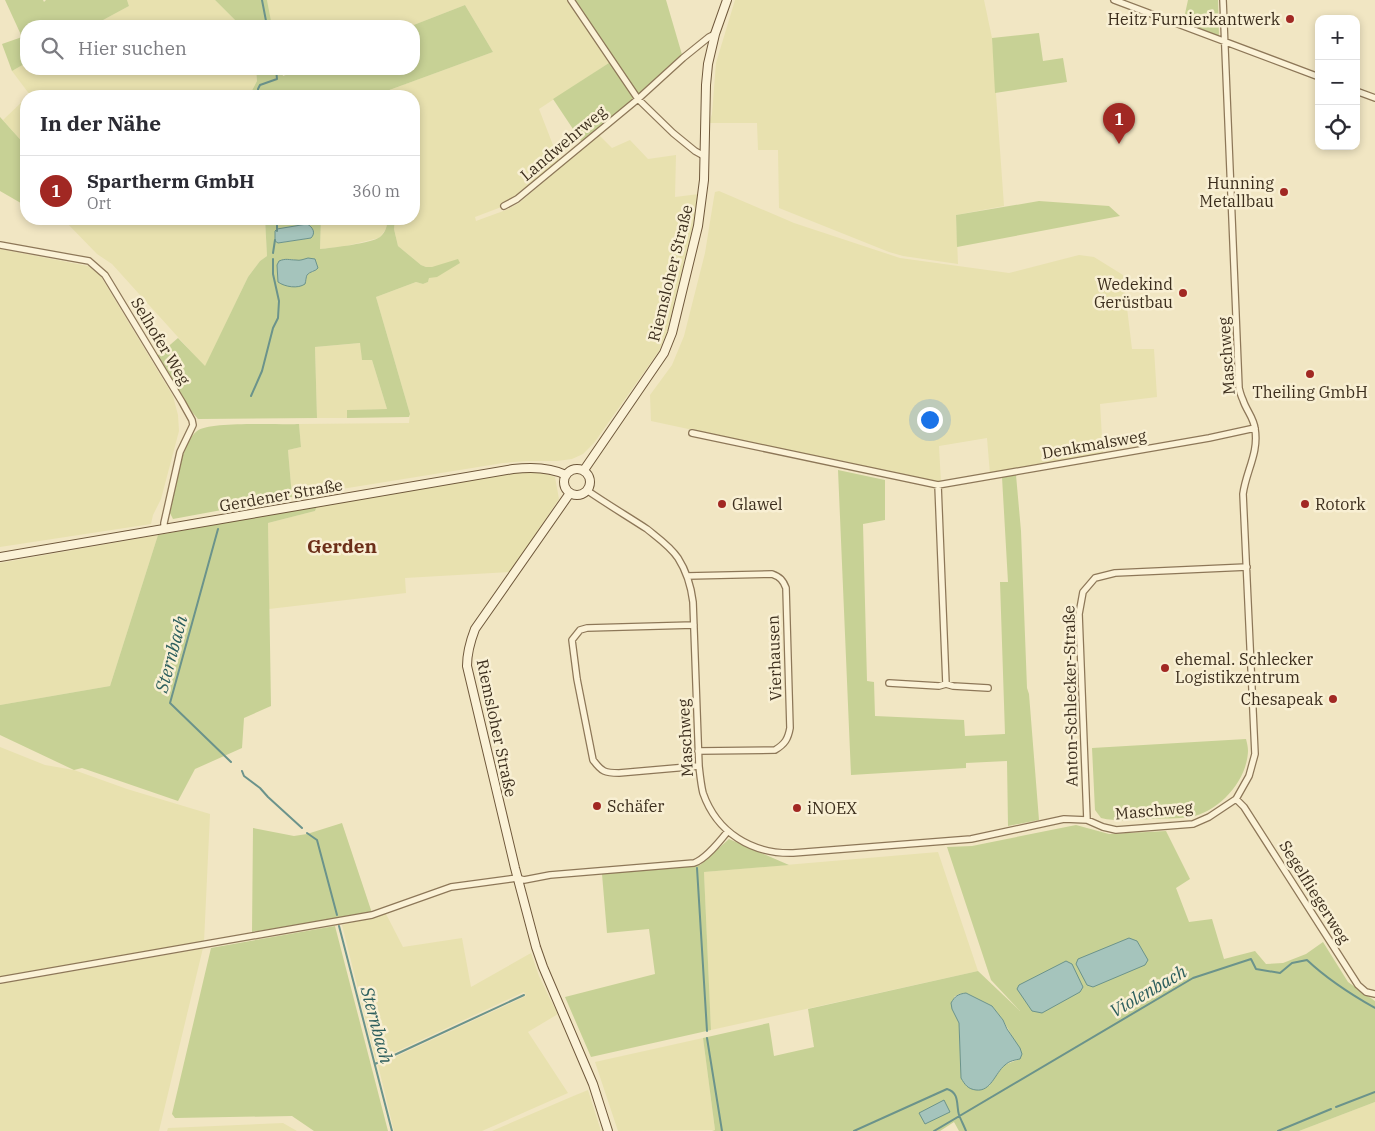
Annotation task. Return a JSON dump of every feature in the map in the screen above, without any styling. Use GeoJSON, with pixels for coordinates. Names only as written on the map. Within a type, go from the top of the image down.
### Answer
{"type":"FeatureCollection","features":[{"type":"Feature","properties":{"kind":"main road","name":"Riemsloher Straße"},"geometry":{"type":"LineString","coordinates":[[584,470],[664,353],[672,333],[702,204],[708,64],[715,34],[727,0]]}},
{"type":"Feature","properties":{"kind":"main road","name":"Gerdener Straße"},"geometry":{"type":"LineString","coordinates":[[0,557],[513,469],[530,467],[561,472],[566,475]]}},
{"type":"Feature","properties":{"kind":"main road"},"geometry":{"type":"LineString","coordinates":[[572,470],[584,470],[591,480],[588,490],[581,495],[573,495],[565,487],[564,479],[572,470]]}},
{"type":"Feature","properties":{"kind":"main road","name":"Riemsloher Straße"},"geometry":{"type":"LineString","coordinates":[[570,493],[476,630],[467,652],[467,666],[517,878],[542,967],[593,1084],[608,1131]]}},
{"type":"Feature","properties":{"kind":"street"},"geometry":{"type":"LineString","coordinates":[[571,0],[638,99],[673,133],[704,156]]}},
{"type":"Feature","properties":{"kind":"street"},"geometry":{"type":"LineString","coordinates":[[1114,0],[1315,75]]}},
{"type":"Feature","properties":{"kind":"street","name":"Maschweg"},"geometry":{"type":"LineString","coordinates":[[588,490],[664,542],[678,557],[687,576],[692,595],[698,751],[702,790],[717,818],[728,831],[755,848],[780,853],[793,853],[971,839],[1064,819],[1087,820],[1116,830],[1193,824],[1209,817],[1236,799],[1249,776],[1255,754],[1243,494],[1244,484],[1255,453],[1255,428],[1242,400],[1239,388],[1223,0]]}},
{"type":"Feature","properties":{"kind":"street","name":"Landwehrweg"},"geometry":{"type":"LineString","coordinates":[[504,206],[517,199],[638,99],[683,58],[715,34]]}},
{"type":"Feature","properties":{"kind":"street"},"geometry":{"type":"LineString","coordinates":[[1360,92],[1375,98]]}},
{"type":"Feature","properties":{"kind":"street","name":"Selhofer Weg"},"geometry":{"type":"LineString","coordinates":[[0,245],[89,261],[106,275],[182,402],[193,425],[180,452],[164,529]]}},
{"type":"Feature","properties":{"kind":"street","name":"Denkmalsweg"},"geometry":{"type":"LineString","coordinates":[[692,433],[938,485],[1208,438],[1255,428]]}},
{"type":"Feature","properties":{"kind":"street"},"geometry":{"type":"LineString","coordinates":[[938,485],[946,684]]}},
{"type":"Feature","properties":{"kind":"street","name":"Anton-Schlecker-Straße"},"geometry":{"type":"LineString","coordinates":[[1087,820],[1079,614],[1083,592],[1095,578],[1115,573],[1247,567]]}},
{"type":"Feature","properties":{"kind":"street","name":"Vierhausen"},"geometry":{"type":"LineString","coordinates":[[687,576],[772,574],[778,576],[783,581],[786,588],[790,728],[788,738],[783,745],[775,750],[698,751]]}},
{"type":"Feature","properties":{"kind":"street"},"geometry":{"type":"LineString","coordinates":[[694,625],[587,628],[580,630],[572,640],[577,679],[594,760],[599,768],[607,774],[613,774],[699,766]]}},
{"type":"Feature","properties":{"kind":"street"},"geometry":{"type":"LineString","coordinates":[[889,683],[939,686],[946,684],[988,688]]}},
{"type":"Feature","properties":{"kind":"street","name":"Segelfliegerweg"},"geometry":{"type":"LineString","coordinates":[[1236,799],[1244,806],[1358,985],[1366,992],[1375,994]]}},
{"type":"Feature","properties":{"kind":"street"},"geometry":{"type":"LineString","coordinates":[[0,980],[372,915],[451,887],[517,878],[524,880],[550,875],[699,862],[719,843],[728,831]]}},
{"type":"Feature","properties":{"kind":"shaded area"},"geometry":{"type":"Polygon","coordinates":[[[127,0],[215,0],[235,20],[103,20],[129,6],[127,0]]]}},
{"type":"Feature","properties":{"kind":"shaded area"},"geometry":{"type":"Polygon","coordinates":[[[267,0],[571,0],[612,61],[539,109],[560,163],[504,206],[475,217],[476,221],[519,203],[599,135],[612,148],[630,140],[648,159],[676,155],[675,197],[699,194],[667,332],[659,351],[594,443],[583,454],[572,459],[503,463],[292,497],[288,450],[301,447],[299,424],[409,423],[410,414],[376,297],[416,282],[423,284],[428,282],[432,267],[421,265],[398,246],[394,229],[394,225],[420,225],[420,90],[389,90],[493,52],[465,5],[420,22],[420,20],[271,20],[267,0]]]}},
{"type":"Feature","properties":{"kind":"shaded area"},"geometry":{"type":"Polygon","coordinates":[[[735,0],[984,0],[992,38],[1004,206],[956,215],[958,264],[903,256],[889,252],[779,208],[778,150],[758,150],[757,123],[709,123],[712,114],[716,63],[735,0]]]}},
{"type":"Feature","properties":{"kind":"shaded area"},"geometry":{"type":"Polygon","coordinates":[[[20,66],[20,75],[256,75],[257,81],[252,90],[26,90],[12,71],[20,66]]]}},
{"type":"Feature","properties":{"kind":"shaded area"},"geometry":{"type":"Polygon","coordinates":[[[20,104],[20,139],[3,120],[20,104]]]}},
{"type":"Feature","properties":{"kind":"shaded area"},"geometry":{"type":"Polygon","coordinates":[[[719,191],[794,223],[900,258],[1009,273],[1079,255],[1094,257],[1123,275],[1132,349],[1154,349],[1157,397],[1100,404],[1103,454],[990,474],[987,438],[939,446],[941,483],[651,421],[650,395],[672,365],[684,336],[705,253],[715,192],[719,191]]]}},
{"type":"Feature","properties":{"kind":"shaded area"},"geometry":{"type":"Polygon","coordinates":[[[69,225],[265,225],[267,256],[260,261],[248,277],[205,367],[112,264],[97,254],[69,225]]]}},
{"type":"Feature","properties":{"kind":"shaded area"},"geometry":{"type":"Polygon","coordinates":[[[321,225],[387,225],[379,238],[346,246],[320,249],[321,225]]]}},
{"type":"Feature","properties":{"kind":"shaded area"},"geometry":{"type":"Polygon","coordinates":[[[0,249],[88,266],[100,275],[173,396],[178,415],[179,431],[161,499],[151,524],[0,547],[0,249]]]}},
{"type":"Feature","properties":{"kind":"shaded area"},"geometry":{"type":"Polygon","coordinates":[[[361,343],[362,360],[372,360],[387,409],[347,410],[347,418],[317,418],[315,347],[361,343]]]}},
{"type":"Feature","properties":{"kind":"shaded area"},"geometry":{"type":"Polygon","coordinates":[[[541,472],[555,477],[559,499],[510,572],[405,578],[406,593],[269,609],[268,523],[315,511],[317,506],[511,473],[541,472]]]}},
{"type":"Feature","properties":{"kind":"shaded area"},"geometry":{"type":"Polygon","coordinates":[[[158,535],[110,686],[0,705],[0,563],[158,535]]]}},
{"type":"Feature","properties":{"kind":"shaded area"},"geometry":{"type":"Polygon","coordinates":[[[0,747],[45,765],[74,770],[127,789],[210,814],[204,942],[0,977],[0,747]]]}},
{"type":"Feature","properties":{"kind":"shaded area"},"geometry":{"type":"Polygon","coordinates":[[[938,852],[978,971],[711,1030],[704,872],[938,852]]]}},
{"type":"Feature","properties":{"kind":"shaded area"},"geometry":{"type":"Polygon","coordinates":[[[385,912],[403,947],[462,938],[471,987],[531,953],[539,976],[558,1014],[528,1032],[568,1093],[482,1131],[394,1131],[378,1065],[526,996],[524,992],[376,1061],[342,925],[385,912]]]}},
{"type":"Feature","properties":{"kind":"shaded area"},"geometry":{"type":"Polygon","coordinates":[[[203,948],[159,1131],[0,1131],[0,984],[203,948]]]}},
{"type":"Feature","properties":{"kind":"shaded area"},"geometry":{"type":"Polygon","coordinates":[[[703,1038],[715,1130],[618,1131],[595,1062],[703,1038]]]}},
{"type":"Feature","properties":{"kind":"shaded area"},"geometry":{"type":"Polygon","coordinates":[[[588,1090],[601,1131],[492,1131],[571,1097],[588,1090]]]}},
{"type":"Feature","properties":{"kind":"shaded area"},"geometry":{"type":"Polygon","coordinates":[[[1375,1102],[1375,1131],[1299,1131],[1375,1102]]]}},
{"type":"Feature","properties":{"kind":"shaded area"},"geometry":{"type":"Polygon","coordinates":[[[283,1123],[297,1131],[167,1131],[168,1128],[283,1123]]]}},
{"type":"Feature","properties":{"kind":"green space"},"geometry":{"type":"Polygon","coordinates":[[[5,0],[43,0],[44,2],[46,0],[127,0],[129,6],[103,20],[20,20],[20,33],[5,0]]]}},
{"type":"Feature","properties":{"kind":"green space"},"geometry":{"type":"Polygon","coordinates":[[[215,0],[267,0],[271,20],[235,20],[215,0]]]}},
{"type":"Feature","properties":{"kind":"green space"},"geometry":{"type":"Polygon","coordinates":[[[571,0],[666,0],[683,58],[583,144],[553,99],[612,61],[571,0]]]}},
{"type":"Feature","properties":{"kind":"green space"},"geometry":{"type":"Polygon","coordinates":[[[1188,0],[1218,0],[1219,37],[1183,23],[1188,0]]]}},
{"type":"Feature","properties":{"kind":"green space"},"geometry":{"type":"Polygon","coordinates":[[[465,5],[493,52],[389,90],[252,90],[257,81],[256,75],[420,75],[420,22],[465,5]]]}},
{"type":"Feature","properties":{"kind":"green space"},"geometry":{"type":"Polygon","coordinates":[[[1039,33],[1043,61],[1063,58],[1067,82],[995,93],[992,38],[1039,33]]]}},
{"type":"Feature","properties":{"kind":"green space"},"geometry":{"type":"Polygon","coordinates":[[[20,38],[20,66],[12,71],[2,44],[20,38]]]}},
{"type":"Feature","properties":{"kind":"green space"},"geometry":{"type":"Polygon","coordinates":[[[0,117],[20,139],[20,203],[0,191],[0,117]]]}},
{"type":"Feature","properties":{"kind":"green space"},"geometry":{"type":"Polygon","coordinates":[[[1039,201],[1109,206],[1120,216],[957,247],[956,215],[1039,201]]]}},
{"type":"Feature","properties":{"kind":"green space"},"geometry":{"type":"Polygon","coordinates":[[[265,225],[306,225],[279,243],[311,238],[307,225],[321,225],[320,249],[352,245],[376,239],[384,233],[387,225],[394,225],[398,246],[421,265],[432,267],[458,259],[460,263],[437,277],[429,278],[428,282],[423,284],[416,282],[376,297],[410,414],[409,417],[347,418],[347,410],[387,409],[372,360],[362,360],[360,343],[315,347],[317,418],[198,419],[157,356],[178,338],[205,366],[248,277],[260,261],[267,256],[265,225]],[[289,259],[306,281],[309,273],[315,271],[289,259]]]}},
{"type":"Feature","properties":{"kind":"green space"},"geometry":{"type":"Polygon","coordinates":[[[299,424],[301,447],[288,450],[292,497],[173,519],[170,513],[182,457],[191,437],[197,431],[215,426],[299,424]]]}},
{"type":"Feature","properties":{"kind":"green space"},"geometry":{"type":"Polygon","coordinates":[[[838,470],[885,480],[885,520],[863,524],[867,681],[874,682],[875,716],[964,720],[965,736],[1005,734],[1000,582],[1008,582],[1002,477],[1016,475],[1021,531],[1027,688],[1039,820],[1008,826],[1007,761],[966,763],[966,768],[851,775],[838,470]]]}},
{"type":"Feature","properties":{"kind":"green space"},"geometry":{"type":"Polygon","coordinates":[[[317,506],[315,511],[268,523],[271,706],[244,718],[242,748],[195,769],[178,801],[82,768],[74,770],[0,735],[0,705],[110,686],[158,535],[317,506]]]}},
{"type":"Feature","properties":{"kind":"green space"},"geometry":{"type":"Polygon","coordinates":[[[1246,739],[1248,751],[1246,762],[1237,784],[1221,802],[1201,814],[1181,818],[1120,820],[1101,818],[1095,810],[1092,748],[1246,739]]]}},
{"type":"Feature","properties":{"kind":"green space"},"geometry":{"type":"Polygon","coordinates":[[[342,823],[372,913],[252,932],[253,828],[294,836],[342,823]]]}},
{"type":"Feature","properties":{"kind":"green space"},"geometry":{"type":"Polygon","coordinates":[[[1076,825],[1109,834],[1166,831],[1190,879],[1176,888],[1189,922],[1212,919],[1224,959],[1255,951],[1266,964],[1283,963],[1306,954],[1323,942],[1348,982],[1375,1001],[1375,1102],[1299,1131],[959,1131],[954,1122],[940,1131],[712,1131],[715,1130],[703,1038],[769,1023],[774,1056],[814,1047],[808,1009],[978,971],[1020,1011],[991,980],[947,847],[972,846],[1076,825]],[[966,993],[954,997],[956,1016],[959,1023],[961,1073],[989,1086],[1004,1065],[1020,1059],[1012,1036],[992,1006],[966,993]]]}},
{"type":"Feature","properties":{"kind":"green space"},"geometry":{"type":"Polygon","coordinates":[[[729,839],[789,865],[704,872],[711,1030],[591,1057],[565,997],[655,974],[649,929],[607,933],[602,874],[700,865],[729,839]]]}},
{"type":"Feature","properties":{"kind":"green space"},"geometry":{"type":"Polygon","coordinates":[[[335,926],[388,1131],[314,1131],[292,1116],[175,1118],[172,1114],[211,948],[335,926]]]}},
{"type":"Feature","properties":{"kind":"water"},"geometry":{"type":"Polygon","coordinates":[[[308,225],[313,230],[313,234],[311,238],[278,243],[275,241],[275,231],[277,229],[308,225]]]}},
{"type":"Feature","properties":{"kind":"water"},"geometry":{"type":"Polygon","coordinates":[[[315,259],[318,268],[307,275],[305,284],[292,287],[278,282],[277,265],[279,261],[315,259]]]}},
{"type":"Feature","properties":{"kind":"water"},"geometry":{"type":"Polygon","coordinates":[[[1129,938],[1137,941],[1148,960],[1145,965],[1093,987],[1087,985],[1076,964],[1078,959],[1129,938]]]}},
{"type":"Feature","properties":{"kind":"water"},"geometry":{"type":"Polygon","coordinates":[[[1066,961],[1072,964],[1083,987],[1080,992],[1042,1013],[1032,1011],[1017,989],[1019,985],[1066,961]]]}},
{"type":"Feature","properties":{"kind":"water"},"geometry":{"type":"Polygon","coordinates":[[[966,993],[992,1006],[1003,1020],[1022,1054],[1020,1059],[1010,1062],[1001,1068],[989,1085],[981,1090],[969,1088],[961,1078],[959,1023],[951,1003],[957,996],[966,993]]]}},
{"type":"Feature","properties":{"kind":"water"},"geometry":{"type":"Polygon","coordinates":[[[944,1100],[950,1112],[925,1124],[919,1113],[944,1100]]]}},
{"type":"Feature","properties":{"kind":"waterway"},"geometry":{"type":"LineString","coordinates":[[262,0],[266,20]]}},
{"type":"Feature","properties":{"kind":"waterway"},"geometry":{"type":"LineString","coordinates":[[258,90],[260,85],[277,79],[277,75]]}},
{"type":"Feature","properties":{"kind":"waterway"},"geometry":{"type":"LineString","coordinates":[[277,225],[277,231]]}},
{"type":"Feature","properties":{"kind":"waterway"},"geometry":{"type":"LineString","coordinates":[[273,253],[275,240]]}},
{"type":"Feature","properties":{"kind":"waterway"},"geometry":{"type":"LineString","coordinates":[[251,396],[262,371],[273,328],[278,318],[279,301],[273,274],[273,259]]}},
{"type":"Feature","properties":{"kind":"waterway","name":"Sternbach"},"geometry":{"type":"LineString","coordinates":[[218,529],[170,703],[231,762]]}},
{"type":"Feature","properties":{"kind":"waterway","name":"Sternbach"},"geometry":{"type":"LineString","coordinates":[[242,771],[244,776],[260,788],[302,828]]}},
{"type":"Feature","properties":{"kind":"waterway","name":"Sternbach"},"geometry":{"type":"LineString","coordinates":[[307,833],[317,840],[337,915]]}},
{"type":"Feature","properties":{"kind":"waterway"},"geometry":{"type":"LineString","coordinates":[[697,868],[707,1031]]}},
{"type":"Feature","properties":{"kind":"waterway","name":"Sternbach"},"geometry":{"type":"LineString","coordinates":[[339,926],[392,1131]]}},
{"type":"Feature","properties":{"kind":"waterway","name":"Violenbach"},"geometry":{"type":"LineString","coordinates":[[934,1131],[1193,978],[1251,959],[1256,969],[1280,973],[1292,963],[1307,960],[1340,986],[1375,1008]]}},
{"type":"Feature","properties":{"kind":"waterway"},"geometry":{"type":"LineString","coordinates":[[375,1064],[524,995]]}},
{"type":"Feature","properties":{"kind":"waterway"},"geometry":{"type":"LineString","coordinates":[[707,1038],[722,1131]]}},
{"type":"Feature","properties":{"kind":"waterway","name":"Sternbach"},"geometry":{"type":"LineString","coordinates":[[854,1131],[947,1089],[956,1096],[959,1115],[966,1131]]}},
{"type":"Feature","properties":{"kind":"waterway"},"geometry":{"type":"LineString","coordinates":[[1336,1107],[1375,1092]]}},
{"type":"Feature","properties":{"kind":"waterway"},"geometry":{"type":"LineString","coordinates":[[1278,1131],[1331,1109]]}},
{"type":"Feature","properties":{"kind":"place","name":"Heitz Furnierkantwerk"},"geometry":{"type":"Point","coordinates":[1290,19]}},
{"type":"Feature","properties":{"kind":"place","name":"Spartherm GmbH"},"geometry":{"type":"Point","coordinates":[1119,144]}},
{"type":"Feature","properties":{"kind":"place","name":"Hunning Metallbau"},"geometry":{"type":"Point","coordinates":[1284,192]}},
{"type":"Feature","properties":{"kind":"place","name":"Wedekind Gerüstbau"},"geometry":{"type":"Point","coordinates":[1183,293]}},
{"type":"Feature","properties":{"kind":"place","name":"Theiling GmbH"},"geometry":{"type":"Point","coordinates":[1310,374]}},
{"type":"Feature","properties":{"kind":"place","name":"Glawel"},"geometry":{"type":"Point","coordinates":[722,504]}},
{"type":"Feature","properties":{"kind":"place","name":"Rotork"},"geometry":{"type":"Point","coordinates":[1305,504]}},
{"type":"Feature","properties":{"kind":"place","name":"ehemal. Schlecker Logistikzentrum"},"geometry":{"type":"Point","coordinates":[1165,668]}},
{"type":"Feature","properties":{"kind":"place","name":"Chesapeak"},"geometry":{"type":"Point","coordinates":[1333,699]}},
{"type":"Feature","properties":{"kind":"place","name":"Schäfer"},"geometry":{"type":"Point","coordinates":[597,806]}},
{"type":"Feature","properties":{"kind":"place","name":"iNOEX"},"geometry":{"type":"Point","coordinates":[797,808]}},
{"type":"Feature","properties":{"kind":"district","name":"Gerden"},"geometry":{"type":"Point","coordinates":[342,546]}}]}
